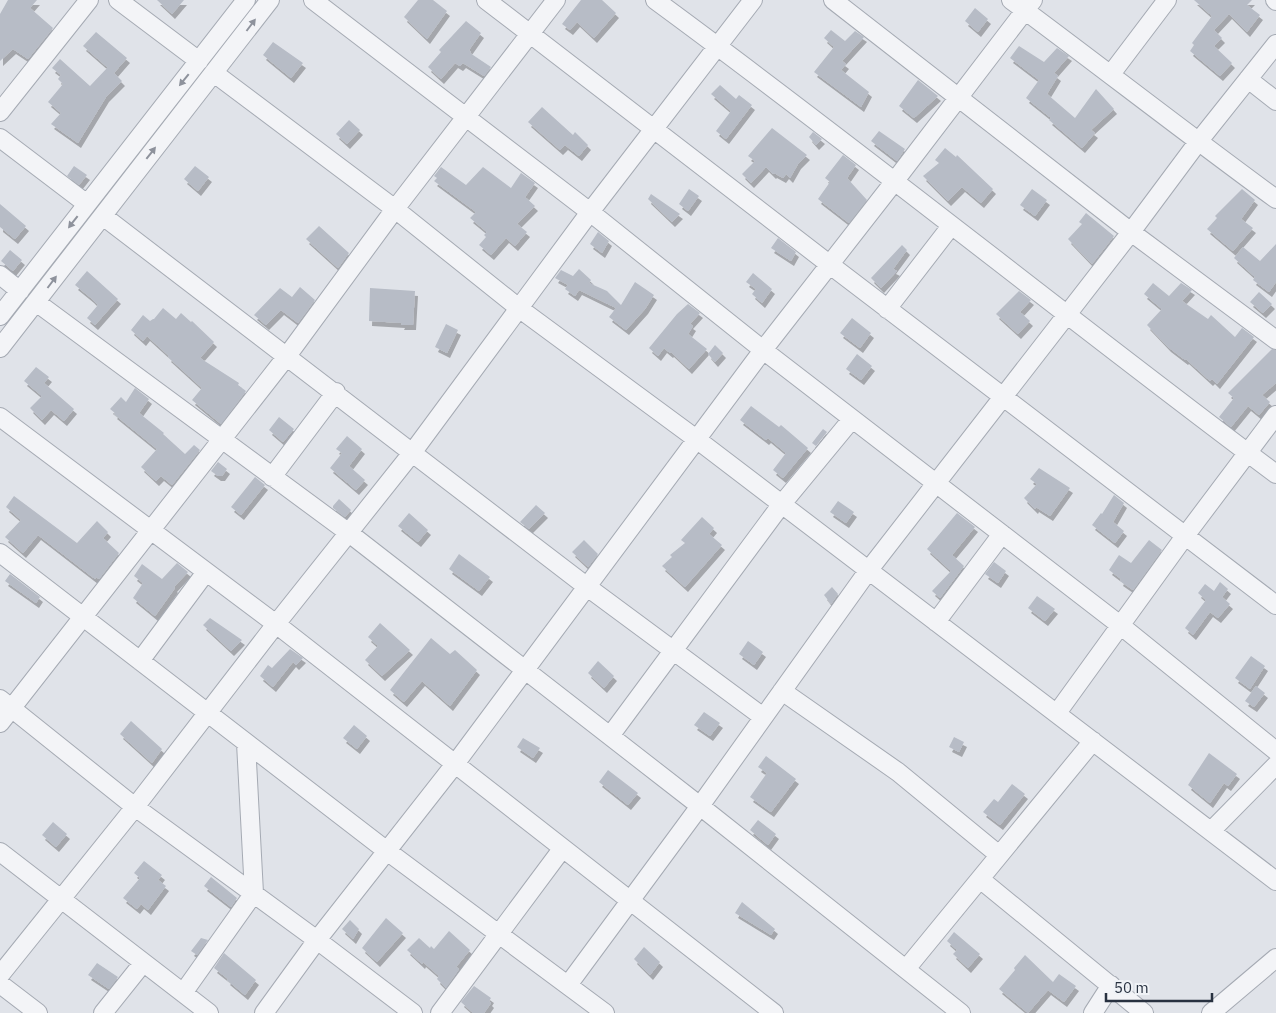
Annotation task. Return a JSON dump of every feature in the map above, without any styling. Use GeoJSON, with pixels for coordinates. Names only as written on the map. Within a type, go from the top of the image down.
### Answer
{"type":"FeatureCollection","features":[{"type":"Feature","properties":{"kind":"street"},"geometry":{"type":"LineString","coordinates":[[0,112],[89,0]]}},
{"type":"Feature","properties":{"kind":"street"},"geometry":{"type":"LineString","coordinates":[[118,0],[199,61]]}},
{"type":"Feature","properties":{"kind":"street"},"geometry":{"type":"LineString","coordinates":[[0,316],[246,0]]}},
{"type":"Feature","properties":{"kind":"street"},"geometry":{"type":"LineString","coordinates":[[0,348],[270,0]]}},
{"type":"Feature","properties":{"kind":"street"},"geometry":{"type":"LineString","coordinates":[[313,0],[590,212],[762,350],[1120,625],[1276,751]]}},
{"type":"Feature","properties":{"kind":"street"},"geometry":{"type":"LineString","coordinates":[[486,0],[887,309],[1276,605]]}},
{"type":"Feature","properties":{"kind":"street"},"geometry":{"type":"LineString","coordinates":[[0,723],[6,703],[84,617],[287,356],[464,117],[556,0]]}},
{"type":"Feature","properties":{"kind":"street"},"geometry":{"type":"LineString","coordinates":[[655,0],[718,46],[1276,474]]}},
{"type":"Feature","properties":{"kind":"street"},"geometry":{"type":"LineString","coordinates":[[0,975],[135,807],[276,624],[412,453],[520,310],[590,212],[655,130],[753,0]]}},
{"type":"Feature","properties":{"kind":"street"},"geometry":{"type":"LineString","coordinates":[[833,0],[1131,232],[1276,340]]}},
{"type":"Feature","properties":{"kind":"street"},"geometry":{"type":"LineString","coordinates":[[1111,74],[1167,0]]}},
{"type":"Feature","properties":{"kind":"street"},"geometry":{"type":"LineString","coordinates":[[264,1013],[317,940],[455,764],[695,438],[959,97],[1023,3],[1198,142],[1276,199]]}},
{"type":"Feature","properties":{"kind":"street"},"geometry":{"type":"LineString","coordinates":[[568,985],[700,806],[868,571],[1131,232],[1198,142],[1276,44]]}},
{"type":"Feature","properties":{"kind":"street"},"geometry":{"type":"LineString","coordinates":[[214,73],[395,209],[520,310],[695,438],[1276,881]]}},
{"type":"Feature","properties":{"kind":"street"},"geometry":{"type":"LineString","coordinates":[[1248,79],[1276,101]]}},
{"type":"Feature","properties":{"kind":"street"},"geometry":{"type":"LineString","coordinates":[[0,138],[87,204]]}},
{"type":"Feature","properties":{"kind":"street"},"geometry":{"type":"LineString","coordinates":[[103,216],[336,392],[412,453],[586,586],[763,718]]}},
{"type":"Feature","properties":{"kind":"street"},"geometry":{"type":"LineString","coordinates":[[887,309],[951,226]]}},
{"type":"Feature","properties":{"kind":"street"},"geometry":{"type":"LineString","coordinates":[[0,275],[20,291]]}},
{"type":"Feature","properties":{"kind":"street"},"geometry":{"type":"LineString","coordinates":[[36,302],[348,533],[700,806],[961,1013]]}},
{"type":"Feature","properties":{"kind":"street"},"geometry":{"type":"LineString","coordinates":[[272,477],[336,392]]}},
{"type":"Feature","properties":{"kind":"street"},"geometry":{"type":"LineString","coordinates":[[1056,713],[1276,415]]}},
{"type":"Feature","properties":{"kind":"street"},"geometry":{"type":"LineString","coordinates":[[0,417],[276,624],[774,1013]]}},
{"type":"Feature","properties":{"kind":"street"},"geometry":{"type":"LineString","coordinates":[[610,736],[782,505],[852,419]]}},
{"type":"Feature","properties":{"kind":"street"},"geometry":{"type":"LineString","coordinates":[[936,622],[1002,534]]}},
{"type":"Feature","properties":{"kind":"street"},"geometry":{"type":"LineString","coordinates":[[0,552],[246,743],[605,1013]]}},
{"type":"Feature","properties":{"kind":"street"},"geometry":{"type":"LineString","coordinates":[[140,661],[206,572]]}},
{"type":"Feature","properties":{"kind":"street"},"geometry":{"type":"LineString","coordinates":[[782,691],[898,772],[999,855]]}},
{"type":"Feature","properties":{"kind":"street"},"geometry":{"type":"LineString","coordinates":[[6,703],[135,807],[254,893],[413,1013]]}},
{"type":"Feature","properties":{"kind":"street"},"geometry":{"type":"LineString","coordinates":[[906,969],[1093,741]]}},
{"type":"Feature","properties":{"kind":"street"},"geometry":{"type":"LineString","coordinates":[[183,993],[254,893],[246,743]]}},
{"type":"Feature","properties":{"kind":"street"},"geometry":{"type":"LineString","coordinates":[[1211,831],[1276,764]]}},
{"type":"Feature","properties":{"kind":"street"},"geometry":{"type":"LineString","coordinates":[[440,1013],[562,849]]}},
{"type":"Feature","properties":{"kind":"street"},"geometry":{"type":"LineString","coordinates":[[0,852],[209,1013]]}},
{"type":"Feature","properties":{"kind":"street"},"geometry":{"type":"LineString","coordinates":[[980,879],[1144,1013]]}},
{"type":"Feature","properties":{"kind":"street"},"geometry":{"type":"LineString","coordinates":[[1211,1013],[1276,958]]}},
{"type":"Feature","properties":{"kind":"street"},"geometry":{"type":"LineString","coordinates":[[103,1013],[143,963]]}},
{"type":"Feature","properties":{"kind":"street"},"geometry":{"type":"LineString","coordinates":[[0,984],[38,1013]]}},
{"type":"Feature","properties":{"kind":"street"},"geometry":{"type":"LineString","coordinates":[[1092,1013],[1111,985]]}},
{"type":"Feature","properties":{"kind":"building"},"geometry":{"type":"Polygon","coordinates":[[[8,0],[37,0],[30,8],[53,28],[28,59],[13,49],[0,61],[0,14],[8,0]]]}},
{"type":"Feature","properties":{"kind":"building"},"geometry":{"type":"Polygon","coordinates":[[[157,0],[184,0],[172,14],[157,0]]]}},
{"type":"Feature","properties":{"kind":"building"},"geometry":{"type":"Polygon","coordinates":[[[418,0],[433,0],[447,11],[427,39],[404,17],[418,0]]]}},
{"type":"Feature","properties":{"kind":"building"},"geometry":{"type":"Polygon","coordinates":[[[581,0],[602,0],[616,13],[594,38],[577,22],[570,30],[562,24],[581,0]]]}},
{"type":"Feature","properties":{"kind":"building"},"geometry":{"type":"Polygon","coordinates":[[[1194,0],[1252,0],[1247,5],[1260,15],[1247,32],[1229,14],[1214,30],[1222,38],[1214,46],[1232,63],[1220,76],[1190,51],[1194,45],[1192,43],[1212,16],[1194,0]]]}},
{"type":"Feature","properties":{"kind":"building"},"geometry":{"type":"Polygon","coordinates":[[[975,8],[988,19],[978,32],[965,21],[975,8]]]}},
{"type":"Feature","properties":{"kind":"building"},"geometry":{"type":"Polygon","coordinates":[[[466,21],[481,33],[469,50],[470,53],[491,67],[484,76],[463,63],[460,66],[455,63],[441,79],[428,67],[441,52],[439,50],[466,21]]]}},
{"type":"Feature","properties":{"kind":"building"},"geometry":{"type":"Polygon","coordinates":[[[831,30],[845,41],[855,31],[864,37],[842,61],[846,64],[841,70],[869,92],[861,107],[814,72],[834,47],[824,38],[831,30]]]}},
{"type":"Feature","properties":{"kind":"building"},"geometry":{"type":"Polygon","coordinates":[[[96,32],[127,58],[114,73],[83,46],[96,32]]]}},
{"type":"Feature","properties":{"kind":"building"},"geometry":{"type":"Polygon","coordinates":[[[273,42],[303,63],[291,78],[263,55],[273,42]]]}},
{"type":"Feature","properties":{"kind":"building"},"geometry":{"type":"Polygon","coordinates":[[[1019,46],[1044,62],[1057,48],[1069,56],[1054,73],[1058,76],[1047,94],[1075,118],[1096,89],[1114,109],[1091,130],[1095,133],[1082,148],[1049,120],[1051,118],[1026,98],[1039,80],[1010,58],[1019,46]]]}},
{"type":"Feature","properties":{"kind":"building"},"geometry":{"type":"Polygon","coordinates":[[[60,59],[90,86],[108,67],[122,81],[106,97],[78,143],[51,124],[61,113],[48,102],[63,84],[58,79],[61,75],[52,68],[60,59]]]}},
{"type":"Feature","properties":{"kind":"building"},"geometry":{"type":"Polygon","coordinates":[[[918,80],[938,96],[914,118],[899,106],[918,80]]]}},
{"type":"Feature","properties":{"kind":"building"},"geometry":{"type":"Polygon","coordinates":[[[720,85],[736,99],[739,95],[752,105],[726,139],[716,131],[731,111],[711,94],[720,85]]]}},
{"type":"Feature","properties":{"kind":"building"},"geometry":{"type":"Polygon","coordinates":[[[542,107],[573,135],[575,132],[588,145],[579,156],[565,145],[560,150],[528,122],[542,107]]]}},
{"type":"Feature","properties":{"kind":"building"},"geometry":{"type":"Polygon","coordinates":[[[349,120],[360,130],[347,144],[336,134],[349,120]]]}},
{"type":"Feature","properties":{"kind":"building"},"geometry":{"type":"Polygon","coordinates":[[[772,128],[807,155],[798,164],[790,178],[786,174],[783,178],[773,174],[766,167],[751,183],[742,174],[755,161],[748,156],[772,128]]]}},
{"type":"Feature","properties":{"kind":"building"},"geometry":{"type":"Polygon","coordinates":[[[879,131],[905,149],[897,161],[871,141],[879,131]]]}},
{"type":"Feature","properties":{"kind":"building"},"geometry":{"type":"Polygon","coordinates":[[[813,132],[822,139],[816,145],[809,137],[813,132]]]}},
{"type":"Feature","properties":{"kind":"building"},"geometry":{"type":"Polygon","coordinates":[[[945,148],[956,157],[957,155],[993,189],[981,203],[962,187],[948,201],[923,176],[939,163],[935,160],[945,148]]]}},
{"type":"Feature","properties":{"kind":"building"},"geometry":{"type":"Polygon","coordinates":[[[843,155],[856,165],[847,178],[867,200],[849,223],[818,199],[830,182],[825,178],[843,155]]]}},
{"type":"Feature","properties":{"kind":"building"},"geometry":{"type":"Polygon","coordinates":[[[74,166],[87,175],[79,185],[67,176],[74,166]]]}},
{"type":"Feature","properties":{"kind":"building"},"geometry":{"type":"Polygon","coordinates":[[[195,166],[209,177],[198,191],[184,179],[195,166]]]}},
{"type":"Feature","properties":{"kind":"building"},"geometry":{"type":"Polygon","coordinates":[[[441,167],[466,185],[483,167],[511,188],[521,173],[535,183],[525,197],[535,206],[517,224],[527,232],[515,246],[506,238],[491,255],[479,245],[486,237],[484,235],[487,232],[470,218],[476,212],[434,181],[437,178],[434,176],[441,167]]]}},
{"type":"Feature","properties":{"kind":"building"},"geometry":{"type":"Polygon","coordinates":[[[689,189],[699,196],[688,211],[679,204],[689,189]]]}},
{"type":"Feature","properties":{"kind":"building"},"geometry":{"type":"Polygon","coordinates":[[[1032,189],[1047,200],[1035,216],[1020,205],[1032,189]]]}},
{"type":"Feature","properties":{"kind":"building"},"geometry":{"type":"Polygon","coordinates":[[[1242,189],[1255,200],[1241,219],[1253,228],[1233,251],[1207,229],[1217,218],[1215,216],[1242,189]]]}},
{"type":"Feature","properties":{"kind":"building"},"geometry":{"type":"Polygon","coordinates":[[[651,194],[680,214],[672,222],[648,199],[651,194]]]}},
{"type":"Feature","properties":{"kind":"building"},"geometry":{"type":"Polygon","coordinates":[[[0,204],[26,226],[15,239],[0,227],[0,204]]]}},
{"type":"Feature","properties":{"kind":"building"},"geometry":{"type":"Polygon","coordinates":[[[1086,213],[1114,236],[1092,264],[1068,239],[1082,224],[1079,222],[1086,213]]]}},
{"type":"Feature","properties":{"kind":"building"},"geometry":{"type":"Polygon","coordinates":[[[319,226],[349,253],[338,268],[306,239],[319,226]]]}},
{"type":"Feature","properties":{"kind":"building"},"geometry":{"type":"Polygon","coordinates":[[[598,232],[609,241],[602,253],[590,244],[598,232]]]}},
{"type":"Feature","properties":{"kind":"building"},"geometry":{"type":"Polygon","coordinates":[[[778,238],[796,252],[791,261],[771,248],[778,238]]]}},
{"type":"Feature","properties":{"kind":"building"},"geometry":{"type":"Polygon","coordinates":[[[1276,244],[1276,282],[1269,292],[1253,280],[1255,277],[1234,258],[1243,247],[1260,261],[1276,244]]]}},
{"type":"Feature","properties":{"kind":"building"},"geometry":{"type":"Polygon","coordinates":[[[902,245],[907,250],[893,269],[897,271],[881,288],[871,278],[902,245]]]}},
{"type":"Feature","properties":{"kind":"building"},"geometry":{"type":"Polygon","coordinates":[[[10,250],[22,260],[13,271],[1,261],[10,250]]]}},
{"type":"Feature","properties":{"kind":"building"},"geometry":{"type":"Polygon","coordinates":[[[579,269],[591,280],[589,283],[607,291],[621,305],[635,282],[654,295],[645,309],[626,330],[609,317],[616,308],[579,290],[575,296],[565,289],[568,285],[555,278],[561,270],[573,276],[579,269]]]}},
{"type":"Feature","properties":{"kind":"building"},"geometry":{"type":"Polygon","coordinates":[[[87,271],[118,299],[95,325],[87,318],[98,305],[75,285],[87,271]]]}},
{"type":"Feature","properties":{"kind":"building"},"geometry":{"type":"Polygon","coordinates":[[[753,273],[772,289],[762,303],[752,294],[756,289],[746,282],[753,273]]]}},
{"type":"Feature","properties":{"kind":"building"},"geometry":{"type":"Polygon","coordinates":[[[1153,283],[1169,296],[1181,283],[1192,290],[1182,301],[1208,319],[1211,315],[1235,337],[1242,328],[1254,337],[1217,384],[1212,379],[1210,381],[1186,359],[1168,347],[1147,325],[1162,309],[1144,294],[1153,283]]]}},
{"type":"Feature","properties":{"kind":"building"},"geometry":{"type":"Polygon","coordinates":[[[300,287],[315,300],[298,323],[281,310],[266,325],[254,315],[280,288],[292,297],[300,287]]]}},
{"type":"Feature","properties":{"kind":"building"},"geometry":{"type":"Polygon","coordinates":[[[370,288],[415,291],[413,325],[369,321],[370,288]]]}},
{"type":"Feature","properties":{"kind":"building"},"geometry":{"type":"Polygon","coordinates":[[[1019,291],[1031,300],[1020,312],[1030,321],[1018,334],[996,314],[1019,291]]]}},
{"type":"Feature","properties":{"kind":"building"},"geometry":{"type":"Polygon","coordinates":[[[1259,292],[1272,304],[1263,313],[1250,302],[1259,292]]]}},
{"type":"Feature","properties":{"kind":"building"},"geometry":{"type":"Polygon","coordinates":[[[688,304],[700,313],[690,324],[693,326],[688,334],[707,349],[689,369],[664,348],[658,356],[649,348],[677,314],[688,304]]]}},
{"type":"Feature","properties":{"kind":"building"},"geometry":{"type":"Polygon","coordinates":[[[163,308],[176,319],[181,313],[214,342],[200,358],[239,383],[238,385],[246,391],[221,424],[192,400],[202,388],[147,336],[143,341],[131,330],[143,315],[150,321],[163,308]]]}},
{"type":"Feature","properties":{"kind":"building"},"geometry":{"type":"Polygon","coordinates":[[[852,318],[871,333],[860,348],[840,333],[852,318]]]}},
{"type":"Feature","properties":{"kind":"building"},"geometry":{"type":"Polygon","coordinates":[[[446,324],[458,330],[447,353],[435,347],[446,324]]]}},
{"type":"Feature","properties":{"kind":"building"},"geometry":{"type":"Polygon","coordinates":[[[715,345],[723,353],[715,362],[708,354],[715,345]]]}},
{"type":"Feature","properties":{"kind":"building"},"geometry":{"type":"Polygon","coordinates":[[[1272,349],[1276,350],[1276,383],[1262,395],[1270,402],[1259,415],[1248,406],[1231,427],[1219,417],[1234,398],[1228,393],[1272,349]]]}},
{"type":"Feature","properties":{"kind":"building"},"geometry":{"type":"Polygon","coordinates":[[[857,354],[872,366],[861,380],[846,369],[857,354]]]}},
{"type":"Feature","properties":{"kind":"building"},"geometry":{"type":"Polygon","coordinates":[[[36,367],[49,377],[44,383],[74,409],[64,421],[51,410],[42,420],[30,408],[42,396],[24,381],[36,367]]]}},
{"type":"Feature","properties":{"kind":"building"},"geometry":{"type":"Polygon","coordinates":[[[135,388],[149,399],[139,413],[164,433],[185,454],[194,445],[200,450],[172,485],[161,476],[156,481],[141,467],[157,449],[110,409],[121,397],[126,402],[135,388]]]}},
{"type":"Feature","properties":{"kind":"building"},"geometry":{"type":"Polygon","coordinates":[[[751,406],[779,427],[781,425],[808,448],[783,478],[773,470],[786,453],[768,438],[766,440],[740,420],[751,406]]]}},
{"type":"Feature","properties":{"kind":"building"},"geometry":{"type":"Polygon","coordinates":[[[279,417],[294,429],[283,442],[269,430],[279,417]]]}},
{"type":"Feature","properties":{"kind":"building"},"geometry":{"type":"Polygon","coordinates":[[[823,429],[827,432],[816,446],[812,443],[823,429]]]}},
{"type":"Feature","properties":{"kind":"building"},"geometry":{"type":"Polygon","coordinates":[[[347,436],[362,449],[349,466],[365,480],[356,490],[330,468],[342,453],[336,449],[347,436]]]}},
{"type":"Feature","properties":{"kind":"building"},"geometry":{"type":"Polygon","coordinates":[[[218,462],[227,469],[222,476],[218,476],[211,471],[218,462]]]}},
{"type":"Feature","properties":{"kind":"building"},"geometry":{"type":"Polygon","coordinates":[[[1039,468],[1070,488],[1050,516],[1036,507],[1035,509],[1024,498],[1037,484],[1030,479],[1039,468]]]}},
{"type":"Feature","properties":{"kind":"building"},"geometry":{"type":"Polygon","coordinates":[[[255,477],[265,485],[241,515],[231,507],[255,477]]]}},
{"type":"Feature","properties":{"kind":"building"},"geometry":{"type":"Polygon","coordinates":[[[1114,495],[1124,503],[1113,522],[1124,531],[1115,543],[1092,525],[1102,514],[1114,495]]]}},
{"type":"Feature","properties":{"kind":"building"},"geometry":{"type":"Polygon","coordinates":[[[14,496],[77,543],[97,521],[108,532],[103,538],[119,553],[99,579],[96,577],[95,579],[38,535],[23,553],[5,537],[21,520],[6,507],[14,496]]]}},
{"type":"Feature","properties":{"kind":"building"},"geometry":{"type":"Polygon","coordinates":[[[339,499],[351,510],[345,517],[333,508],[339,499]]]}},
{"type":"Feature","properties":{"kind":"building"},"geometry":{"type":"Polygon","coordinates":[[[838,501],[854,512],[846,523],[830,512],[838,501]]]}},
{"type":"Feature","properties":{"kind":"building"},"geometry":{"type":"Polygon","coordinates":[[[536,505],[545,513],[529,529],[520,522],[536,505]]]}},
{"type":"Feature","properties":{"kind":"building"},"geometry":{"type":"Polygon","coordinates":[[[409,513],[428,530],[418,542],[398,526],[409,513]]]}},
{"type":"Feature","properties":{"kind":"building"},"geometry":{"type":"Polygon","coordinates":[[[957,513],[975,527],[952,555],[964,566],[940,598],[932,591],[951,571],[927,549],[957,513]]]}},
{"type":"Feature","properties":{"kind":"building"},"geometry":{"type":"Polygon","coordinates":[[[702,517],[714,528],[709,534],[722,545],[685,587],[662,566],[672,557],[670,555],[685,543],[681,540],[702,517]]]}},
{"type":"Feature","properties":{"kind":"building"},"geometry":{"type":"Polygon","coordinates":[[[584,540],[598,554],[588,567],[572,552],[584,540]]]}},
{"type":"Feature","properties":{"kind":"building"},"geometry":{"type":"Polygon","coordinates":[[[1149,540],[1162,550],[1133,590],[1109,570],[1119,555],[1131,563],[1149,540]]]}},
{"type":"Feature","properties":{"kind":"building"},"geometry":{"type":"Polygon","coordinates":[[[459,554],[490,577],[479,591],[449,569],[459,554]]]}},
{"type":"Feature","properties":{"kind":"building"},"geometry":{"type":"Polygon","coordinates":[[[994,562],[1006,571],[998,583],[985,574],[994,562]]]}},
{"type":"Feature","properties":{"kind":"building"},"geometry":{"type":"Polygon","coordinates":[[[177,563],[188,572],[174,587],[155,616],[133,598],[143,583],[134,576],[142,564],[162,579],[177,563]]]}},
{"type":"Feature","properties":{"kind":"building"},"geometry":{"type":"Polygon","coordinates":[[[10,574],[40,597],[36,603],[5,581],[10,574]]]}},
{"type":"Feature","properties":{"kind":"building"},"geometry":{"type":"Polygon","coordinates":[[[1220,582],[1228,589],[1222,597],[1230,604],[1218,618],[1210,612],[1193,635],[1185,628],[1206,600],[1198,593],[1205,584],[1214,591],[1220,582]]]}},
{"type":"Feature","properties":{"kind":"building"},"geometry":{"type":"Polygon","coordinates":[[[832,587],[838,594],[831,604],[824,595],[832,587]]]}},
{"type":"Feature","properties":{"kind":"building"},"geometry":{"type":"Polygon","coordinates":[[[1037,596],[1055,609],[1045,621],[1028,608],[1037,596]]]}},
{"type":"Feature","properties":{"kind":"building"},"geometry":{"type":"Polygon","coordinates":[[[210,618],[242,640],[231,651],[203,625],[210,618]]]}},
{"type":"Feature","properties":{"kind":"building"},"geometry":{"type":"Polygon","coordinates":[[[380,623],[410,650],[382,676],[365,660],[378,646],[368,637],[380,623]]]}},
{"type":"Feature","properties":{"kind":"building"},"geometry":{"type":"Polygon","coordinates":[[[431,638],[450,654],[455,650],[477,670],[450,706],[422,681],[404,702],[390,690],[431,638]]]}},
{"type":"Feature","properties":{"kind":"building"},"geometry":{"type":"Polygon","coordinates":[[[748,641],[763,652],[754,665],[739,654],[748,641]]]}},
{"type":"Feature","properties":{"kind":"building"},"geometry":{"type":"Polygon","coordinates":[[[290,649],[303,658],[296,665],[293,662],[273,687],[260,676],[268,665],[272,668],[290,649]]]}},
{"type":"Feature","properties":{"kind":"building"},"geometry":{"type":"Polygon","coordinates":[[[1251,656],[1265,666],[1250,689],[1235,678],[1251,656]]]}},
{"type":"Feature","properties":{"kind":"building"},"geometry":{"type":"Polygon","coordinates":[[[598,661],[614,676],[604,688],[588,673],[598,661]]]}},
{"type":"Feature","properties":{"kind":"building"},"geometry":{"type":"Polygon","coordinates":[[[1256,686],[1265,693],[1254,707],[1245,701],[1256,686]]]}},
{"type":"Feature","properties":{"kind":"building"},"geometry":{"type":"Polygon","coordinates":[[[704,712],[720,723],[710,736],[694,725],[704,712]]]}},
{"type":"Feature","properties":{"kind":"building"},"geometry":{"type":"Polygon","coordinates":[[[131,721],[162,749],[152,763],[120,734],[131,721]]]}},
{"type":"Feature","properties":{"kind":"building"},"geometry":{"type":"Polygon","coordinates":[[[354,725],[367,736],[357,749],[343,738],[354,725]]]}},
{"type":"Feature","properties":{"kind":"building"},"geometry":{"type":"Polygon","coordinates":[[[954,737],[964,742],[959,752],[949,747],[954,737]]]}},
{"type":"Feature","properties":{"kind":"building"},"geometry":{"type":"Polygon","coordinates":[[[523,738],[540,748],[533,758],[517,747],[523,738]]]}},
{"type":"Feature","properties":{"kind":"building"},"geometry":{"type":"Polygon","coordinates":[[[1209,753],[1237,774],[1228,786],[1224,783],[1210,803],[1188,785],[1209,753]]]}},
{"type":"Feature","properties":{"kind":"building"},"geometry":{"type":"Polygon","coordinates":[[[766,756],[796,779],[771,812],[750,797],[767,773],[758,767],[766,756]]]}},
{"type":"Feature","properties":{"kind":"building"},"geometry":{"type":"Polygon","coordinates":[[[608,770],[638,793],[628,805],[599,782],[608,770]]]}},
{"type":"Feature","properties":{"kind":"building"},"geometry":{"type":"Polygon","coordinates":[[[1012,784],[1025,794],[1000,825],[983,812],[994,799],[998,802],[1012,784]]]}},
{"type":"Feature","properties":{"kind":"building"},"geometry":{"type":"Polygon","coordinates":[[[758,820],[776,834],[768,845],[750,830],[758,820]]]}},
{"type":"Feature","properties":{"kind":"building"},"geometry":{"type":"Polygon","coordinates":[[[53,822],[67,834],[56,847],[42,835],[53,822]]]}},
{"type":"Feature","properties":{"kind":"building"},"geometry":{"type":"Polygon","coordinates":[[[144,861],[162,875],[158,880],[166,886],[148,910],[141,904],[137,909],[123,898],[140,878],[134,873],[144,861]]]}},
{"type":"Feature","properties":{"kind":"building"},"geometry":{"type":"Polygon","coordinates":[[[211,877],[237,898],[231,907],[204,886],[211,877]]]}},
{"type":"Feature","properties":{"kind":"building"},"geometry":{"type":"Polygon","coordinates":[[[742,902],[775,929],[771,935],[735,913],[742,902]]]}},
{"type":"Feature","properties":{"kind":"building"},"geometry":{"type":"Polygon","coordinates":[[[386,918],[403,933],[377,962],[362,948],[386,918]]]}},
{"type":"Feature","properties":{"kind":"building"},"geometry":{"type":"Polygon","coordinates":[[[350,920],[359,929],[353,939],[342,929],[350,920]]]}},
{"type":"Feature","properties":{"kind":"building"},"geometry":{"type":"Polygon","coordinates":[[[449,931],[470,950],[456,967],[459,969],[446,988],[437,979],[439,976],[407,950],[419,938],[430,948],[431,946],[434,949],[449,931]]]}},
{"type":"Feature","properties":{"kind":"building"},"geometry":{"type":"Polygon","coordinates":[[[954,932],[980,954],[968,968],[953,954],[957,950],[947,941],[954,932]]]}},
{"type":"Feature","properties":{"kind":"building"},"geometry":{"type":"Polygon","coordinates":[[[201,938],[208,940],[197,955],[191,951],[201,938]]]}},
{"type":"Feature","properties":{"kind":"building"},"geometry":{"type":"Polygon","coordinates":[[[644,947],[660,962],[650,975],[634,959],[644,947]]]}},
{"type":"Feature","properties":{"kind":"building"},"geometry":{"type":"Polygon","coordinates":[[[224,953],[256,980],[245,995],[214,968],[224,953]]]}},
{"type":"Feature","properties":{"kind":"building"},"geometry":{"type":"Polygon","coordinates":[[[1025,955],[1053,982],[1059,974],[1076,986],[1064,1002],[1048,990],[1028,1013],[999,989],[1025,955]]]}},
{"type":"Feature","properties":{"kind":"building"},"geometry":{"type":"Polygon","coordinates":[[[97,963],[118,977],[109,989],[88,975],[97,963]]]}},
{"type":"Feature","properties":{"kind":"building"},"geometry":{"type":"Polygon","coordinates":[[[474,986],[491,998],[489,1001],[491,1003],[484,1013],[473,1013],[461,1002],[474,986]]]}}]}
